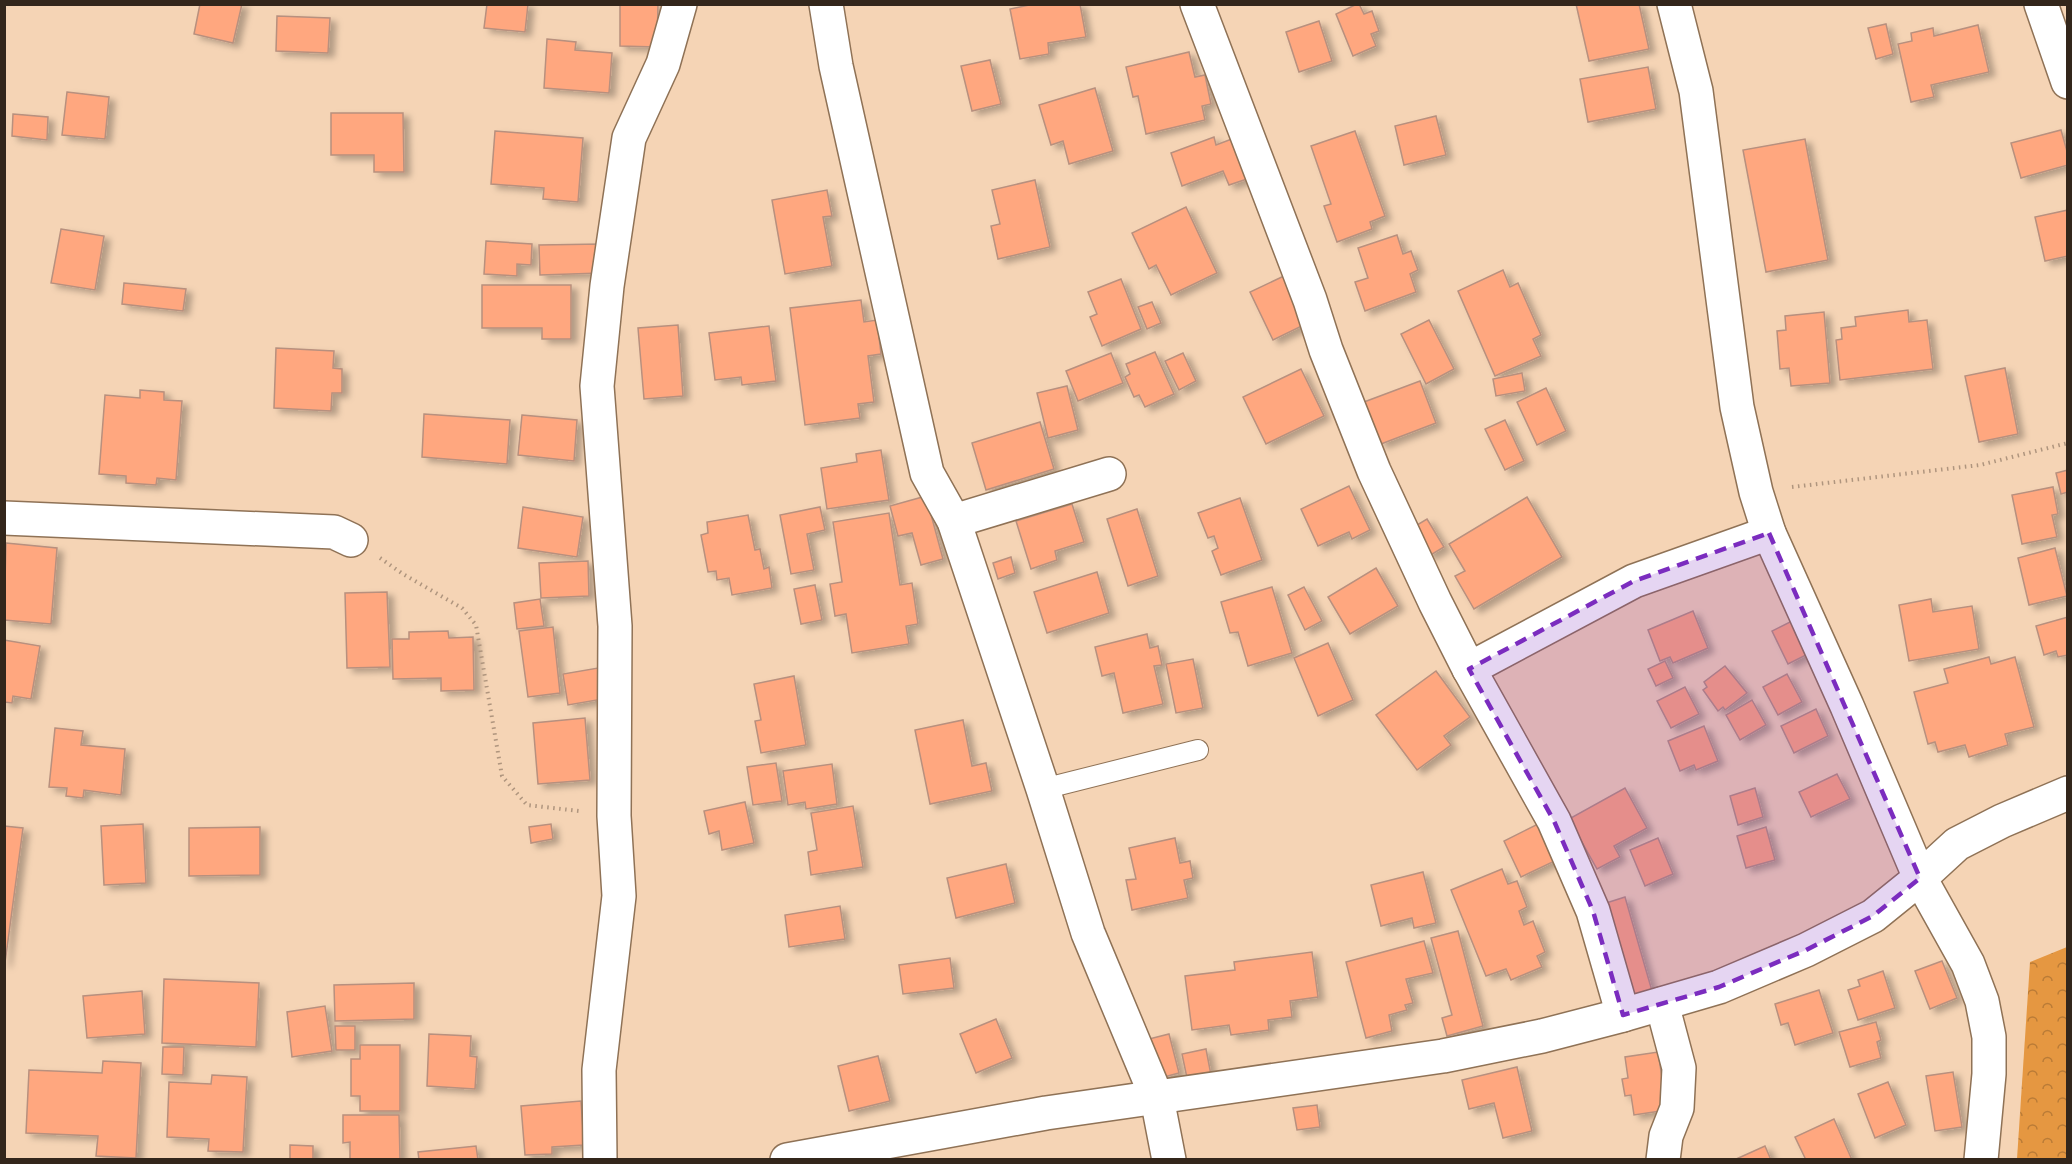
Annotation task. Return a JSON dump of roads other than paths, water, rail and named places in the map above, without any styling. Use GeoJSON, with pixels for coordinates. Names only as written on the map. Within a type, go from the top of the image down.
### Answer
{"type":"FeatureCollection","features":[{"type":"Feature","properties":{"kind":"street"},"geometry":{"type":"LineString","coordinates":[[600,1160],[599,1070],[619,896],[615,816],[615,626],[597,387],[607,286],[630,138],[663,64],[680,4]]}},
{"type":"Feature","properties":{"kind":"street"},"geometry":{"type":"LineString","coordinates":[[826,4],[836,66],[927,473],[954,521],[1088,933],[1157,1098],[1169,1160]]}},
{"type":"Feature","properties":{"kind":"street"},"geometry":{"type":"LineString","coordinates":[[1197,4],[1310,300],[1326,350],[1374,471],[1469,669],[1554,821],[1593,911],[1623,1015]]}},
{"type":"Feature","properties":{"kind":"street"},"geometry":{"type":"LineString","coordinates":[[1674,4],[1696,92],[1737,407],[1756,492],[1769,533],[1847,706],[1920,878],[1968,964],[1982,1001],[1989,1036],[1989,1074],[1981,1160]]}},
{"type":"Feature","properties":{"kind":"street"},"geometry":{"type":"LineString","coordinates":[[2041,4],[2067,82]]}},
{"type":"Feature","properties":{"kind":"street"},"geometry":{"type":"LineString","coordinates":[[954,521],[1109,474]]}},
{"type":"Feature","properties":{"kind":"street"},"geometry":{"type":"LineString","coordinates":[[4,518],[334,532],[351,540]]}},
{"type":"Feature","properties":{"kind":"street"},"geometry":{"type":"LineString","coordinates":[[1469,669],[1634,581],[1769,533]]}},
{"type":"Feature","properties":{"kind":"street"},"geometry":{"type":"LineString","coordinates":[[787,1160],[1046,1113],[1443,1056],[1542,1036],[1662,1004],[1719,987],[1806,950],[1872,916],[1920,878],[1957,844],[2002,821],[2067,793]]}},
{"type":"Feature","properties":{"kind":"street"},"geometry":{"type":"LineString","coordinates":[[1662,1004],[1679,1068],[1677,1108],[1666,1136],[1663,1160]]}},
{"type":"Feature","properties":{"kind":"lane"},"geometry":{"type":"LineString","coordinates":[[1043,789],[1198,750]]}}]}
